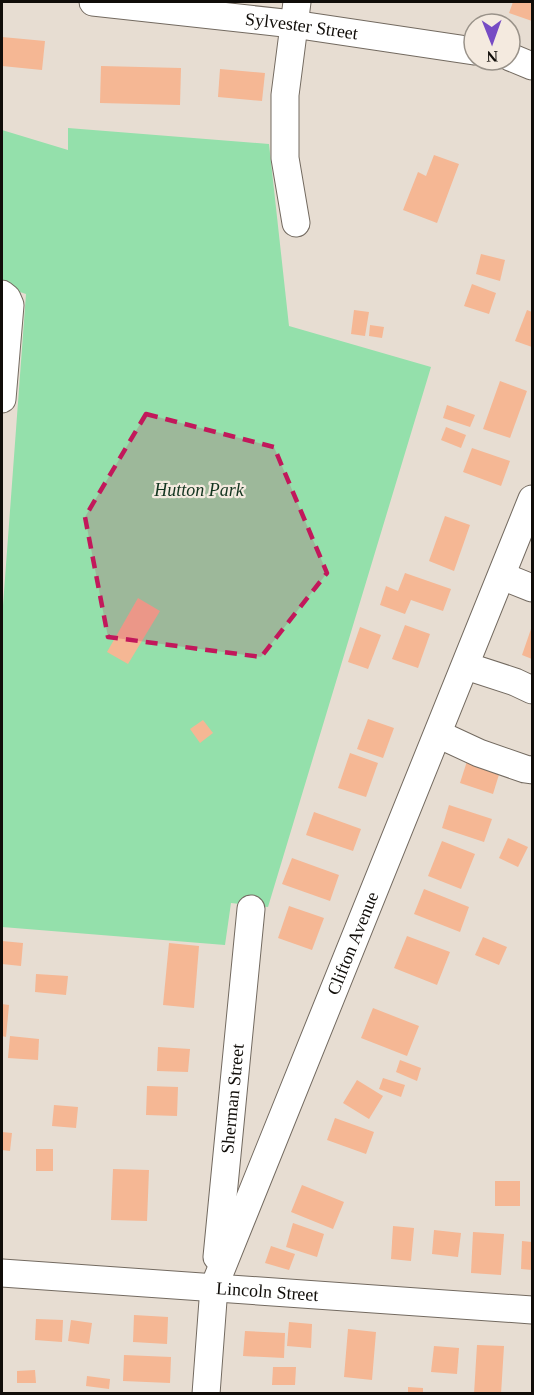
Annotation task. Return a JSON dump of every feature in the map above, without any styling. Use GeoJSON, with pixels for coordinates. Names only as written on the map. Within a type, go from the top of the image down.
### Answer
{"type":"FeatureCollection","features":[{"type":"Feature","properties":{"kind":"street","name":"Sylvester Street"},"geometry":{"type":"LineString","coordinates":[[93,2],[295,13],[462,48]]}},
{"type":"Feature","properties":{"kind":"street"},"geometry":{"type":"LineString","coordinates":[[295,13],[285,95],[285,158],[296,223]]}},
{"type":"Feature","properties":{"kind":"street"},"geometry":{"type":"LineString","coordinates":[[2,399],[10,305],[4,296]]}},
{"type":"Feature","properties":{"kind":"street","name":"Clifton Avenue"},"geometry":{"type":"LineString","coordinates":[[206,1394],[214,1287],[532,499]]}},
{"type":"Feature","properties":{"kind":"street"},"geometry":{"type":"LineString","coordinates":[[502,576],[532,588]]}},
{"type":"Feature","properties":{"kind":"street"},"geometry":{"type":"LineString","coordinates":[[466,666],[532,690]]}},
{"type":"Feature","properties":{"kind":"street"},"geometry":{"type":"LineString","coordinates":[[438,734],[479,753],[532,770]]}},
{"type":"Feature","properties":{"kind":"street","name":"Sherman Street"},"geometry":{"type":"LineString","coordinates":[[214,1287],[251,909]]}},
{"type":"Feature","properties":{"kind":"street","name":"Lincoln Street"},"geometry":{"type":"LineString","coordinates":[[2,1273],[532,1310]]}},
{"type":"Feature","properties":{"kind":"highlighted area"},"geometry":{"type":"Polygon","coordinates":[[[146,414],[274,447],[327,573],[261,657],[108,637],[85,517],[146,414]]]}},
{"type":"Feature","properties":{"kind":"green space","name":"Hutton Park"},"geometry":{"type":"Polygon","coordinates":[[[68,128],[269,144],[289,326],[431,367],[268,907],[231,903],[225,945],[2,927],[2,619],[26,294],[2,286],[2,130],[68,150],[68,128]]]}},
{"type":"Feature","properties":{"kind":"building"},"geometry":{"type":"Polygon","coordinates":[[[513,2],[532,2],[532,21],[522,18],[522,12],[509,12],[513,2]]]}},
{"type":"Feature","properties":{"kind":"building"},"geometry":{"type":"Polygon","coordinates":[[[2,37],[45,41],[42,70],[2,66],[2,37]]]}},
{"type":"Feature","properties":{"kind":"building"},"geometry":{"type":"Polygon","coordinates":[[[101,66],[181,68],[180,105],[100,103],[101,66]]]}},
{"type":"Feature","properties":{"kind":"building"},"geometry":{"type":"Polygon","coordinates":[[[220,69],[265,73],[262,101],[218,97],[220,69]]]}},
{"type":"Feature","properties":{"kind":"building"},"geometry":{"type":"Polygon","coordinates":[[[434,155],[459,164],[437,223],[403,210],[418,172],[426,176],[434,155]]]}},
{"type":"Feature","properties":{"kind":"building"},"geometry":{"type":"Polygon","coordinates":[[[481,254],[505,260],[500,281],[476,274],[481,254]]]}},
{"type":"Feature","properties":{"kind":"building"},"geometry":{"type":"Polygon","coordinates":[[[472,284],[496,293],[489,314],[464,306],[472,284]]]}},
{"type":"Feature","properties":{"kind":"building"},"geometry":{"type":"Polygon","coordinates":[[[354,310],[369,312],[365,336],[351,334],[354,310]]]}},
{"type":"Feature","properties":{"kind":"building"},"geometry":{"type":"Polygon","coordinates":[[[527,310],[532,312],[532,347],[515,341],[527,310]]]}},
{"type":"Feature","properties":{"kind":"building"},"geometry":{"type":"Polygon","coordinates":[[[370,325],[384,327],[382,338],[369,336],[370,325]]]}},
{"type":"Feature","properties":{"kind":"building"},"geometry":{"type":"Polygon","coordinates":[[[500,381],[527,391],[510,438],[483,429],[500,381]]]}},
{"type":"Feature","properties":{"kind":"building"},"geometry":{"type":"Polygon","coordinates":[[[447,405],[475,415],[470,427],[443,418],[447,405]]]}},
{"type":"Feature","properties":{"kind":"building"},"geometry":{"type":"Polygon","coordinates":[[[446,427],[466,435],[461,448],[441,440],[446,427]]]}},
{"type":"Feature","properties":{"kind":"building"},"geometry":{"type":"Polygon","coordinates":[[[472,448],[510,461],[501,486],[463,472],[472,448]]]}},
{"type":"Feature","properties":{"kind":"building"},"geometry":{"type":"Polygon","coordinates":[[[445,516],[470,525],[454,571],[429,561],[445,516]]]}},
{"type":"Feature","properties":{"kind":"building"},"geometry":{"type":"Polygon","coordinates":[[[405,573],[451,589],[443,611],[411,600],[405,614],[380,605],[386,586],[398,591],[405,573]]]}},
{"type":"Feature","properties":{"kind":"building"},"geometry":{"type":"Polygon","coordinates":[[[138,598],[160,611],[128,664],[107,652],[138,598]]]}},
{"type":"Feature","properties":{"kind":"building"},"geometry":{"type":"Polygon","coordinates":[[[405,625],[430,634],[418,668],[392,659],[405,625]]]}},
{"type":"Feature","properties":{"kind":"building"},"geometry":{"type":"Polygon","coordinates":[[[360,627],[381,635],[368,669],[348,662],[360,627]]]}},
{"type":"Feature","properties":{"kind":"building"},"geometry":{"type":"Polygon","coordinates":[[[532,630],[532,659],[522,655],[532,630]]]}},
{"type":"Feature","properties":{"kind":"building"},"geometry":{"type":"Polygon","coordinates":[[[368,719],[394,728],[383,758],[357,749],[368,719]]]}},
{"type":"Feature","properties":{"kind":"building"},"geometry":{"type":"Polygon","coordinates":[[[203,720],[213,733],[200,743],[190,729],[203,720]]]}},
{"type":"Feature","properties":{"kind":"building"},"geometry":{"type":"Polygon","coordinates":[[[350,753],[378,763],[366,797],[338,788],[350,753]]]}},
{"type":"Feature","properties":{"kind":"building"},"geometry":{"type":"Polygon","coordinates":[[[468,758],[501,768],[493,794],[460,783],[468,758]]]}},
{"type":"Feature","properties":{"kind":"building"},"geometry":{"type":"Polygon","coordinates":[[[449,805],[492,819],[484,842],[442,828],[449,805]]]}},
{"type":"Feature","properties":{"kind":"building"},"geometry":{"type":"Polygon","coordinates":[[[314,812],[361,829],[353,851],[306,835],[314,812]]]}},
{"type":"Feature","properties":{"kind":"building"},"geometry":{"type":"Polygon","coordinates":[[[508,838],[528,847],[518,867],[499,858],[508,838]]]}},
{"type":"Feature","properties":{"kind":"building"},"geometry":{"type":"Polygon","coordinates":[[[442,841],[475,854],[461,889],[428,876],[442,841]]]}},
{"type":"Feature","properties":{"kind":"building"},"geometry":{"type":"Polygon","coordinates":[[[292,858],[339,875],[330,901],[282,884],[292,858]]]}},
{"type":"Feature","properties":{"kind":"building"},"geometry":{"type":"Polygon","coordinates":[[[424,889],[469,907],[460,932],[414,914],[424,889]]]}},
{"type":"Feature","properties":{"kind":"building"},"geometry":{"type":"Polygon","coordinates":[[[289,906],[324,918],[312,950],[278,938],[289,906]]]}},
{"type":"Feature","properties":{"kind":"building"},"geometry":{"type":"Polygon","coordinates":[[[407,936],[450,952],[437,985],[394,968],[407,936]]]}},
{"type":"Feature","properties":{"kind":"building"},"geometry":{"type":"Polygon","coordinates":[[[483,937],[507,947],[499,965],[475,955],[483,937]]]}},
{"type":"Feature","properties":{"kind":"building"},"geometry":{"type":"Polygon","coordinates":[[[2,941],[23,943],[21,966],[2,964],[2,941]]]}},
{"type":"Feature","properties":{"kind":"building"},"geometry":{"type":"Polygon","coordinates":[[[169,943],[199,946],[194,1008],[163,1005],[169,943]]]}},
{"type":"Feature","properties":{"kind":"building"},"geometry":{"type":"Polygon","coordinates":[[[36,974],[68,976],[66,995],[35,992],[36,974]]]}},
{"type":"Feature","properties":{"kind":"building"},"geometry":{"type":"Polygon","coordinates":[[[2,1004],[9,1005],[6,1037],[2,1036],[2,1004]]]}},
{"type":"Feature","properties":{"kind":"building"},"geometry":{"type":"Polygon","coordinates":[[[373,1008],[419,1026],[407,1056],[361,1038],[373,1008]]]}},
{"type":"Feature","properties":{"kind":"building"},"geometry":{"type":"Polygon","coordinates":[[[10,1036],[39,1039],[38,1060],[8,1058],[10,1036]]]}},
{"type":"Feature","properties":{"kind":"building"},"geometry":{"type":"Polygon","coordinates":[[[158,1047],[190,1049],[188,1072],[157,1071],[158,1047]]]}},
{"type":"Feature","properties":{"kind":"building"},"geometry":{"type":"Polygon","coordinates":[[[400,1060],[421,1068],[417,1081],[396,1072],[400,1060]]]}},
{"type":"Feature","properties":{"kind":"building"},"geometry":{"type":"Polygon","coordinates":[[[383,1078],[405,1085],[401,1097],[379,1089],[383,1078]]]}},
{"type":"Feature","properties":{"kind":"building"},"geometry":{"type":"Polygon","coordinates":[[[357,1080],[383,1096],[369,1119],[343,1103],[357,1080]]]}},
{"type":"Feature","properties":{"kind":"building"},"geometry":{"type":"Polygon","coordinates":[[[147,1086],[178,1087],[177,1116],[146,1115],[147,1086]]]}},
{"type":"Feature","properties":{"kind":"building"},"geometry":{"type":"Polygon","coordinates":[[[54,1105],[78,1107],[76,1128],[52,1126],[54,1105]]]}},
{"type":"Feature","properties":{"kind":"building"},"geometry":{"type":"Polygon","coordinates":[[[335,1118],[374,1132],[366,1154],[327,1140],[335,1118]]]}},
{"type":"Feature","properties":{"kind":"building"},"geometry":{"type":"Polygon","coordinates":[[[2,1132],[12,1133],[10,1151],[2,1150],[2,1132]]]}},
{"type":"Feature","properties":{"kind":"building"},"geometry":{"type":"Polygon","coordinates":[[[36,1149],[53,1149],[53,1171],[36,1171],[36,1149]]]}},
{"type":"Feature","properties":{"kind":"building"},"geometry":{"type":"Polygon","coordinates":[[[113,1169],[149,1170],[147,1221],[111,1220],[113,1169]]]}},
{"type":"Feature","properties":{"kind":"building"},"geometry":{"type":"Polygon","coordinates":[[[495,1181],[520,1181],[520,1206],[495,1206],[495,1181]]]}},
{"type":"Feature","properties":{"kind":"building"},"geometry":{"type":"Polygon","coordinates":[[[302,1185],[344,1202],[333,1229],[291,1212],[302,1185]]]}},
{"type":"Feature","properties":{"kind":"building"},"geometry":{"type":"Polygon","coordinates":[[[293,1223],[324,1234],[317,1257],[286,1247],[293,1223]]]}},
{"type":"Feature","properties":{"kind":"building"},"geometry":{"type":"Polygon","coordinates":[[[393,1226],[414,1228],[411,1261],[391,1259],[393,1226]]]}},
{"type":"Feature","properties":{"kind":"building"},"geometry":{"type":"Polygon","coordinates":[[[434,1230],[461,1233],[458,1257],[432,1254],[434,1230]]]}},
{"type":"Feature","properties":{"kind":"building"},"geometry":{"type":"Polygon","coordinates":[[[473,1232],[504,1234],[501,1275],[471,1273],[473,1232]]]}},
{"type":"Feature","properties":{"kind":"building"},"geometry":{"type":"Polygon","coordinates":[[[522,1241],[532,1242],[532,1270],[521,1269],[522,1241]]]}},
{"type":"Feature","properties":{"kind":"building"},"geometry":{"type":"Polygon","coordinates":[[[271,1246],[295,1254],[289,1270],[265,1263],[271,1246]]]}},
{"type":"Feature","properties":{"kind":"building"},"geometry":{"type":"Polygon","coordinates":[[[134,1315],[168,1317],[167,1344],[133,1342],[134,1315]]]}},
{"type":"Feature","properties":{"kind":"building"},"geometry":{"type":"Polygon","coordinates":[[[36,1319],[63,1320],[62,1342],[35,1340],[36,1319]]]}},
{"type":"Feature","properties":{"kind":"building"},"geometry":{"type":"Polygon","coordinates":[[[71,1320],[92,1323],[89,1344],[68,1341],[71,1320]]]}},
{"type":"Feature","properties":{"kind":"building"},"geometry":{"type":"Polygon","coordinates":[[[289,1322],[312,1324],[311,1348],[287,1346],[289,1322]]]}},
{"type":"Feature","properties":{"kind":"building"},"geometry":{"type":"Polygon","coordinates":[[[348,1329],[376,1332],[372,1380],[344,1377],[348,1329]]]}},
{"type":"Feature","properties":{"kind":"building"},"geometry":{"type":"Polygon","coordinates":[[[245,1331],[285,1333],[284,1358],[243,1356],[245,1331]]]}},
{"type":"Feature","properties":{"kind":"building"},"geometry":{"type":"Polygon","coordinates":[[[477,1345],[504,1346],[501,1394],[474,1394],[477,1345]]]}},
{"type":"Feature","properties":{"kind":"building"},"geometry":{"type":"Polygon","coordinates":[[[434,1346],[459,1348],[457,1374],[431,1372],[434,1346]]]}},
{"type":"Feature","properties":{"kind":"building"},"geometry":{"type":"Polygon","coordinates":[[[124,1355],[171,1357],[170,1383],[123,1381],[124,1355]]]}},
{"type":"Feature","properties":{"kind":"building"},"geometry":{"type":"Polygon","coordinates":[[[273,1367],[296,1367],[295,1385],[272,1385],[273,1367]]]}},
{"type":"Feature","properties":{"kind":"building"},"geometry":{"type":"Polygon","coordinates":[[[35,1370],[36,1383],[17,1383],[17,1371],[35,1370]]]}},
{"type":"Feature","properties":{"kind":"building"},"geometry":{"type":"Polygon","coordinates":[[[87,1376],[110,1379],[109,1389],[86,1386],[87,1376]]]}},
{"type":"Feature","properties":{"kind":"building"},"geometry":{"type":"Polygon","coordinates":[[[408,1387],[423,1388],[423,1394],[408,1394],[408,1387]]]}}]}
